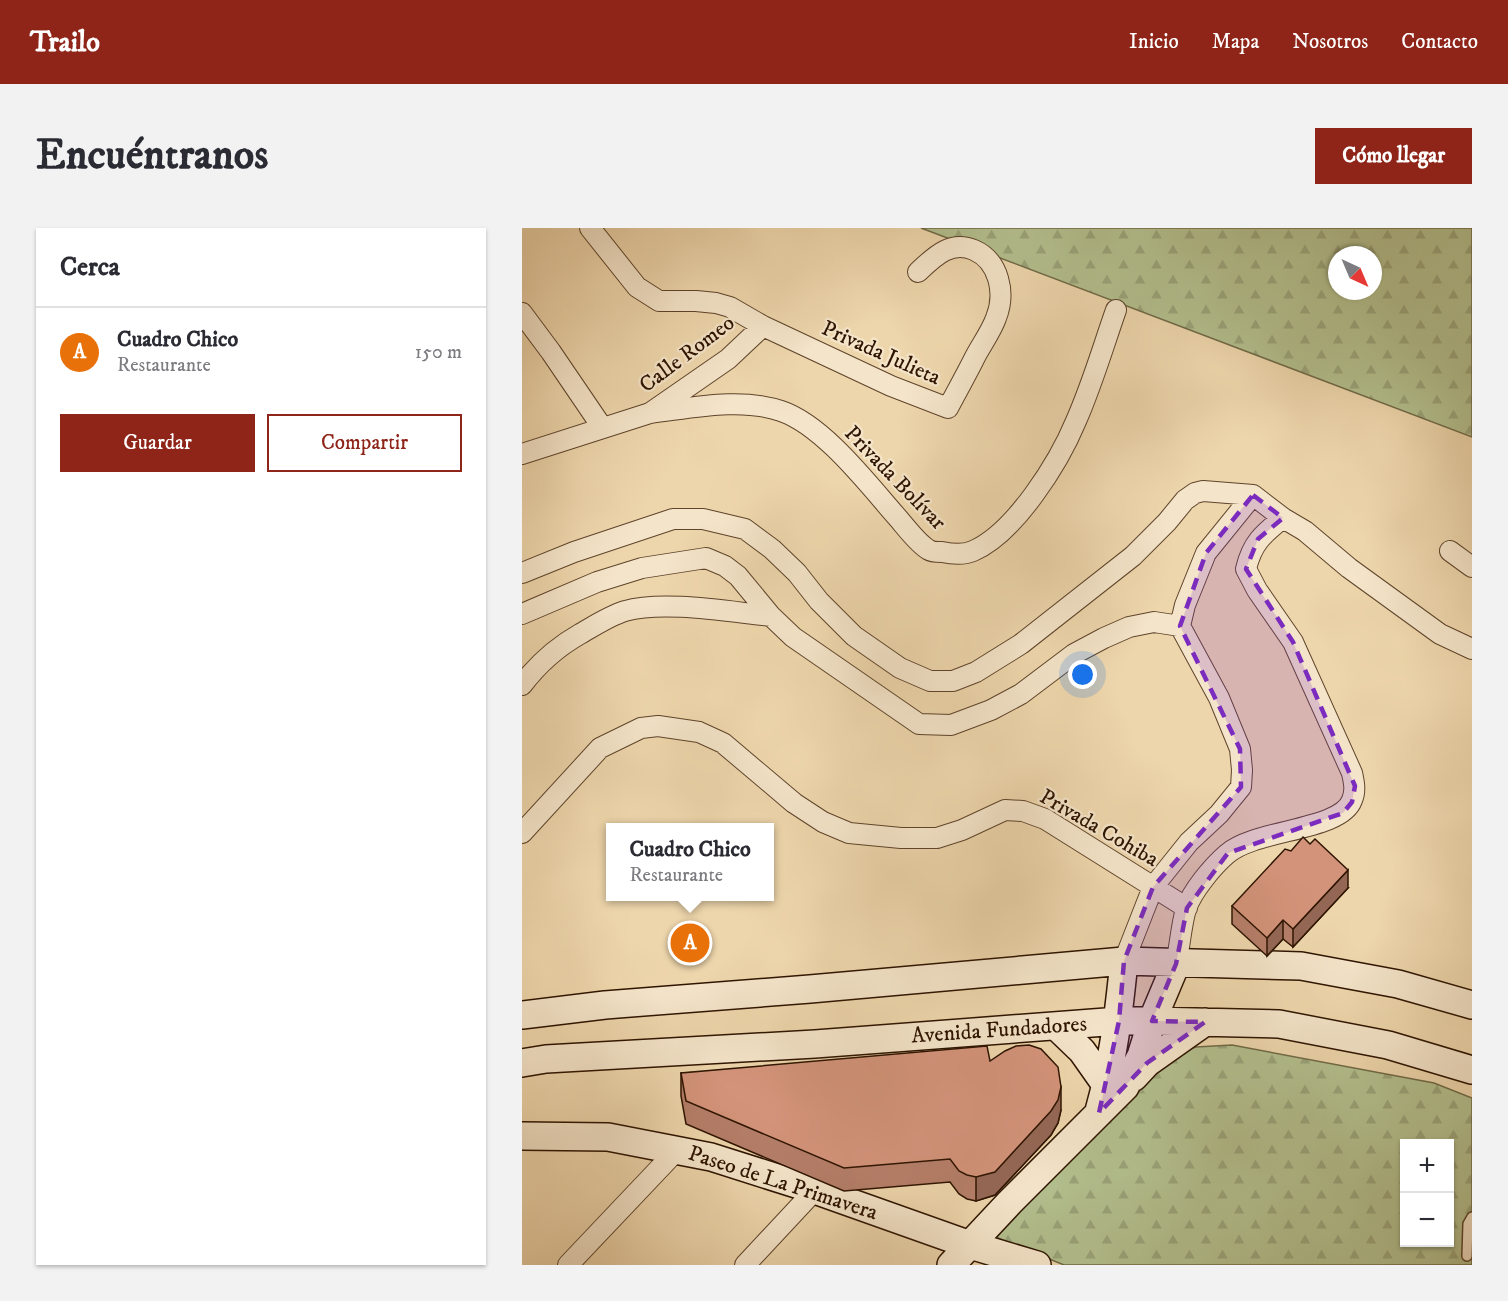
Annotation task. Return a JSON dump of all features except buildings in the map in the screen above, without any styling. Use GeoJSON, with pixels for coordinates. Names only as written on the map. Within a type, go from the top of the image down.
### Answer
{"type":"FeatureCollection","features":[{"type":"Feature","properties":{"kind":"main road"},"geometry":{"type":"LineString","coordinates":[[1116,1086],[1124,961]]}},
{"type":"Feature","properties":{"kind":"main road"},"geometry":{"type":"LineString","coordinates":[[522,1015],[605,1005],[1124,961],[1301,966],[1398,984],[1472,1005]]}},
{"type":"Feature","properties":{"kind":"main road"},"geometry":{"type":"LineString","coordinates":[[951,1265],[1099,1113],[1116,1086],[1141,1056],[1152,1021],[1176,964]]}},
{"type":"Feature","properties":{"kind":"main road","name":"Avenida Fundadores"},"geometry":{"type":"LineString","coordinates":[[522,1063],[590,1056],[815,1044],[1119,1021],[1152,1021],[1279,1023],[1388,1045],[1472,1070]]}},
{"type":"Feature","properties":{"kind":"main road"},"geometry":{"type":"LineString","coordinates":[[1116,1086],[1205,1022]]}},
{"type":"Feature","properties":{"kind":"main road"},"geometry":{"type":"LineString","coordinates":[[1057,1027],[1116,1086]]}},
{"type":"Feature","properties":{"kind":"main road","name":"Paseo de La Primavera"},"geometry":{"type":"LineString","coordinates":[[522,1136],[608,1137],[711,1157],[815,1190],[970,1245],[1004,1260],[1037,1265]]}},
{"type":"Feature","properties":{"kind":"street","name":"Privada Julieta"},"geometry":{"type":"LineString","coordinates":[[590,228],[637,287],[658,301],[716,303],[730,307],[763,326],[891,386],[948,408],[996,317],[1000,286],[996,272],[989,262],[975,251],[961,246],[948,248],[936,255],[918,272]]}},
{"type":"Feature","properties":{"kind":"street","name":"Privada Bolívar"},"geometry":{"type":"LineString","coordinates":[[650,413],[732,404],[762,406],[782,411],[800,419],[841,453],[910,532],[929,550],[952,554],[971,552],[987,543],[1003,529],[1025,506],[1052,468],[1076,422],[1116,310]]}},
{"type":"Feature","properties":{"kind":"street"},"geometry":{"type":"LineString","coordinates":[[522,313],[602,427],[522,454]]}},
{"type":"Feature","properties":{"kind":"street","name":"Calle Romeo"},"geometry":{"type":"LineString","coordinates":[[602,427],[650,413],[728,359],[763,326]]}},
{"type":"Feature","properties":{"kind":"street"},"geometry":{"type":"LineString","coordinates":[[522,573],[574,552],[673,519],[703,519],[745,529],[797,573],[819,601],[854,636],[900,668],[930,681],[953,681],[976,672],[1021,644],[1133,556],[1185,500],[1195,493],[1203,491],[1254,495],[1440,634],[1472,649]]}},
{"type":"Feature","properties":{"kind":"street"},"geometry":{"type":"LineString","coordinates":[[1124,961],[1153,887],[1189,842],[1219,814],[1240,787],[1242,770],[1240,749],[1219,698],[1180,626],[1185,605],[1206,553],[1254,495]]}},
{"type":"Feature","properties":{"kind":"street"},"geometry":{"type":"LineString","coordinates":[[1176,964],[1187,908],[1204,879],[1228,853],[1245,843],[1326,821],[1343,813],[1352,802],[1355,786],[1352,773],[1293,642],[1257,590],[1246,569],[1258,539],[1283,518]]}},
{"type":"Feature","properties":{"kind":"street"},"geometry":{"type":"LineString","coordinates":[[1450,551],[1472,567]]}},
{"type":"Feature","properties":{"kind":"street"},"geometry":{"type":"LineString","coordinates":[[522,614],[597,582],[642,568],[706,558],[725,566],[738,576],[771,616],[793,637],[919,724],[951,725],[991,710],[1021,694],[1074,654],[1129,627],[1154,622],[1180,626]]}},
{"type":"Feature","properties":{"kind":"street"},"geometry":{"type":"LineString","coordinates":[[522,685],[532,670],[563,644],[626,611],[660,607],[700,608],[771,616]]}},
{"type":"Feature","properties":{"kind":"street","name":"Privada Cohiba"},"geometry":{"type":"LineString","coordinates":[[522,833],[600,748],[641,728],[658,726],[699,732],[723,743],[794,802],[823,822],[849,833],[901,838],[937,838],[962,830],[1005,810],[1023,811],[1045,819],[1187,908]]}},
{"type":"Feature","properties":{"kind":"street"},"geometry":{"type":"LineString","coordinates":[[568,1265],[677,1149]]}},
{"type":"Feature","properties":{"kind":"street"},"geometry":{"type":"LineString","coordinates":[[746,1265],[815,1190]]}},
{"type":"Feature","properties":{"kind":"lane"},"geometry":{"type":"LineString","coordinates":[[1467,1256],[1468,1224],[1472,1217]]}},
{"type":"Feature","properties":{"kind":"highlighted area"},"geometry":{"type":"Polygon","coordinates":[[[1253,495],[1283,518],[1258,539],[1246,569],[1293,642],[1355,786],[1352,802],[1343,813],[1228,853],[1187,908],[1176,964],[1152,1021],[1205,1022],[1147,1063],[1099,1113],[1119,1021],[1124,961],[1153,887],[1241,787],[1240,749],[1180,626],[1206,553],[1253,495]]]}},
{"type":"Feature","properties":{"kind":"green space"},"geometry":{"type":"Polygon","coordinates":[[[921,228],[1472,228],[1472,437],[921,228]]]}},
{"type":"Feature","properties":{"kind":"green space"},"geometry":{"type":"Polygon","coordinates":[[[1232,1045],[1434,1083],[1472,1098],[1472,1265],[1064,1265],[998,1238],[994,1231],[1175,1053],[1196,1047],[1232,1045]]]}},
{"type":"Feature","properties":{"kind":"place","name":"Cuadro Chico"},"geometry":{"type":"Point","coordinates":[690,943]}}]}
